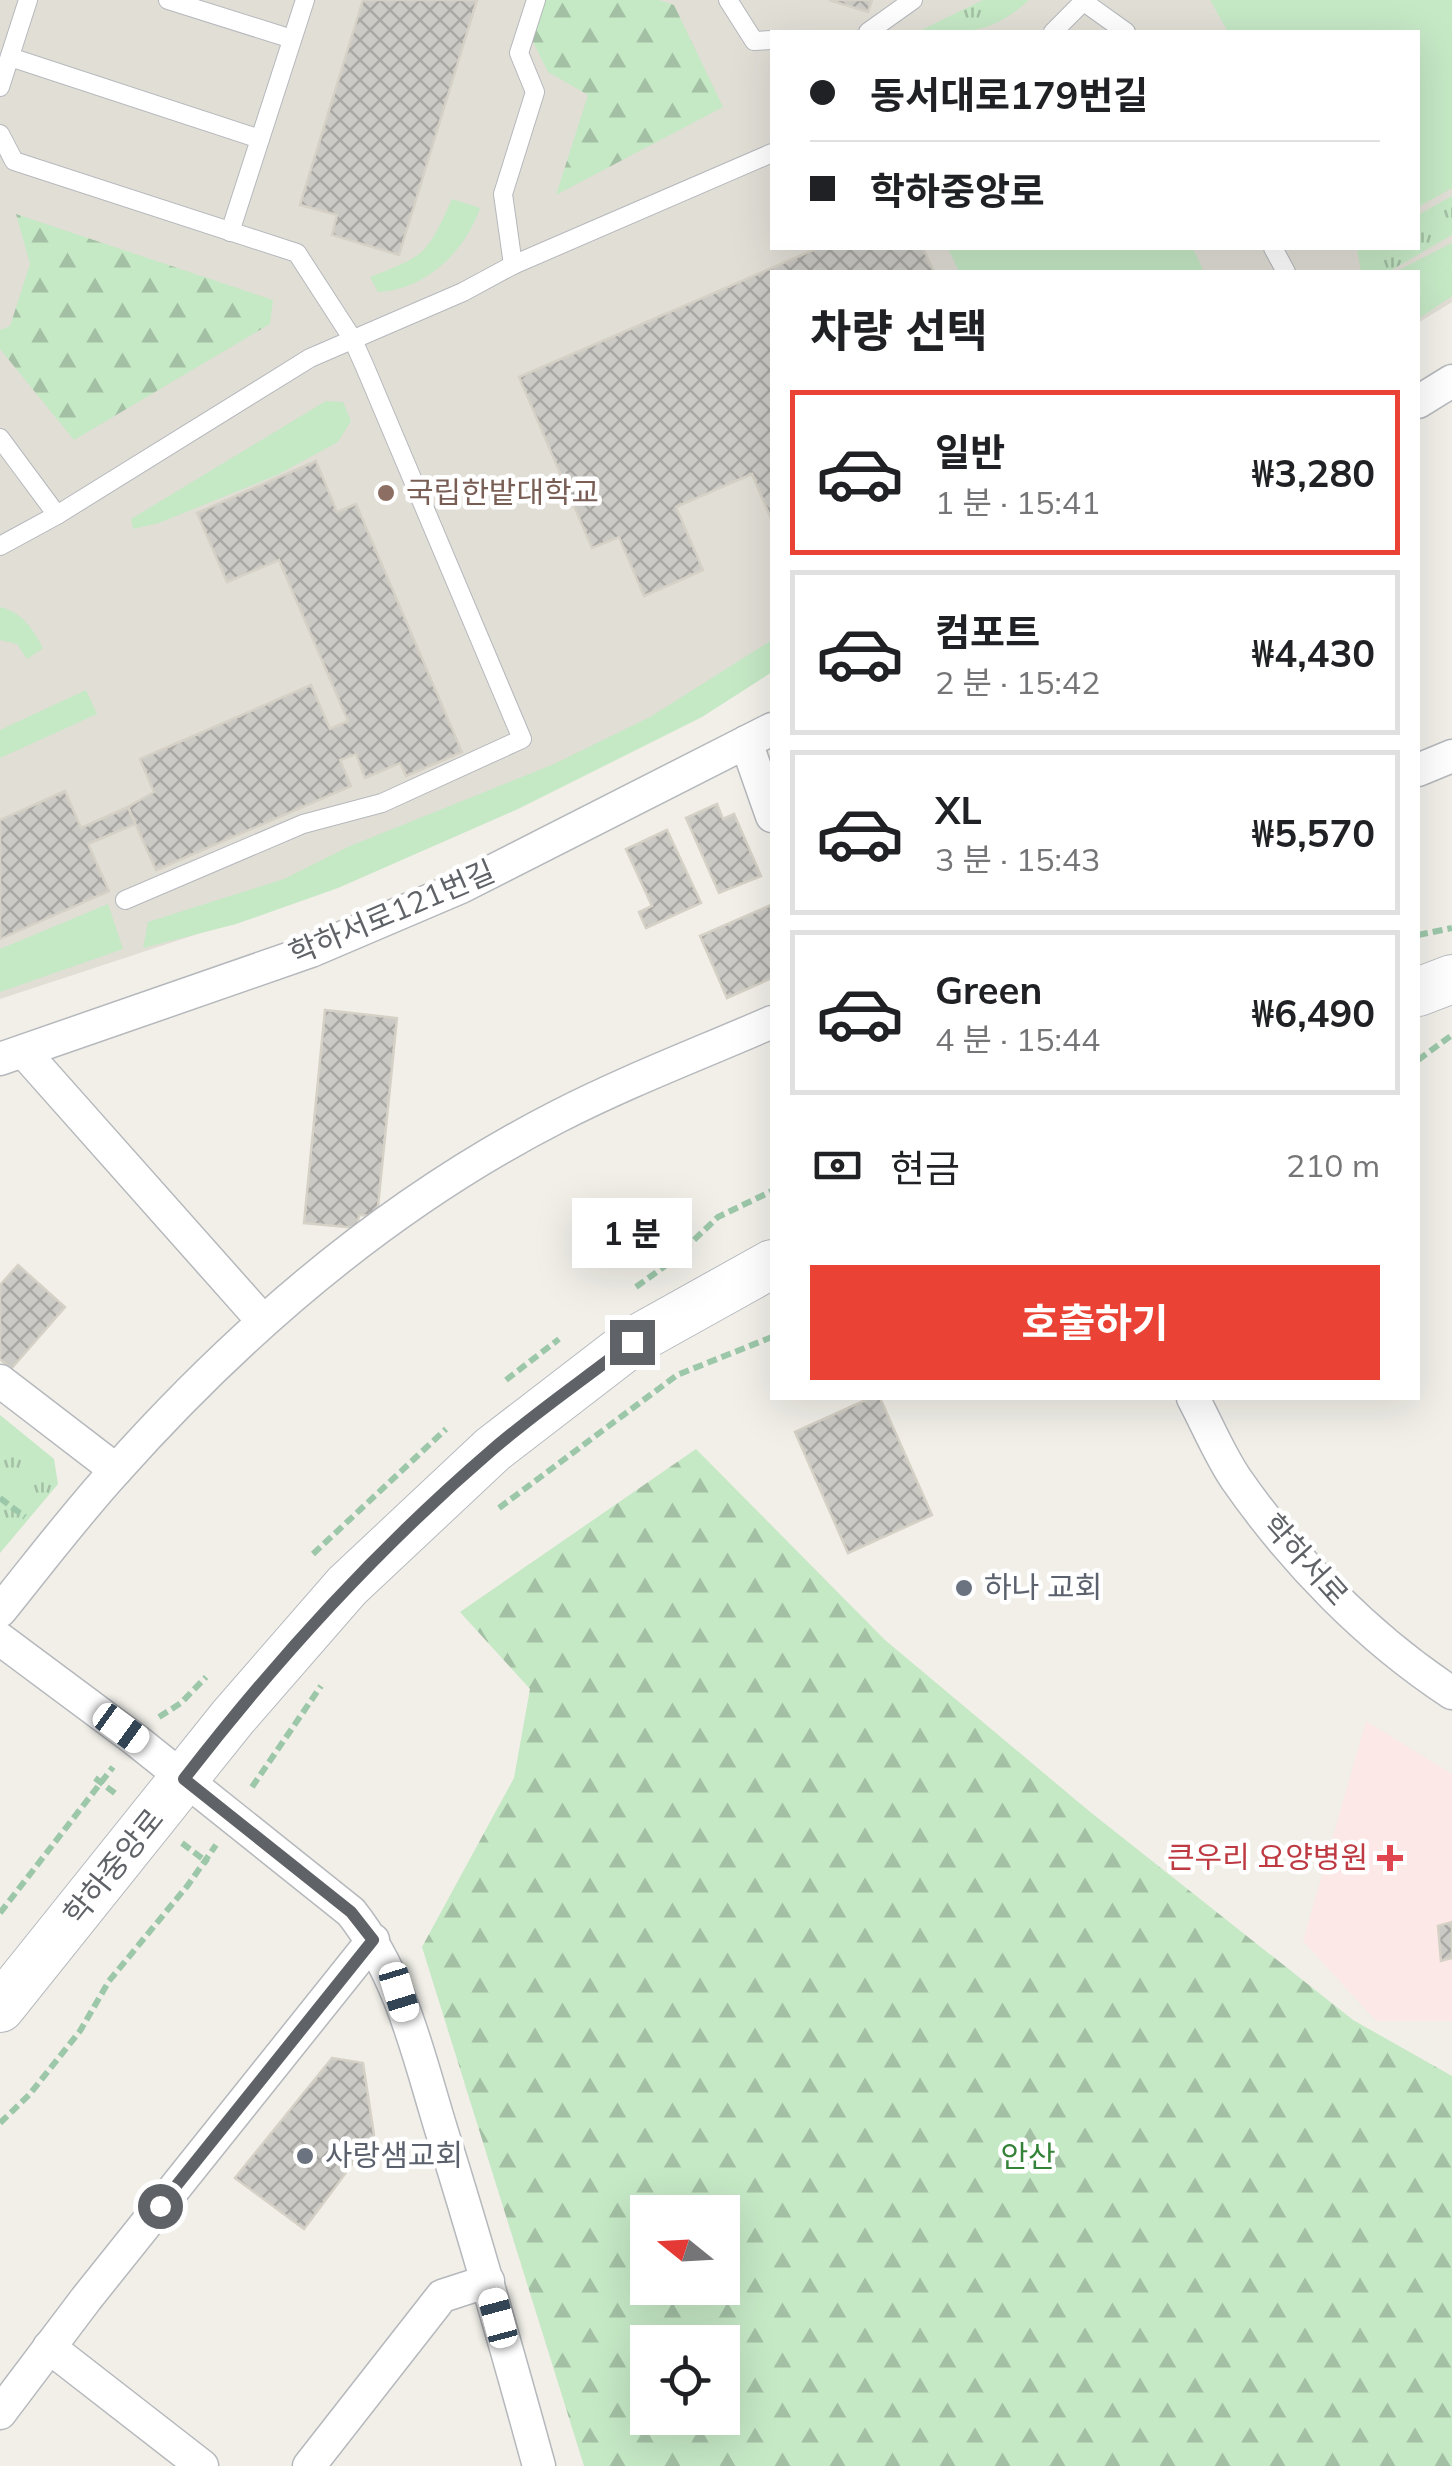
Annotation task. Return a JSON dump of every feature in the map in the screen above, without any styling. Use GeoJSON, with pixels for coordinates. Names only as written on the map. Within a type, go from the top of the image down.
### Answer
{"type":"FeatureCollection","features":[{"type":"Feature","properties":{"kind":"street"},"geometry":{"type":"LineString","coordinates":[[1420,401],[1452,381]]}},
{"type":"Feature","properties":{"kind":"street","name":"학하서로121번길"},"geometry":{"type":"LineString","coordinates":[[264,1321],[12,1055],[311,952],[461,886],[759,736],[770,804]]}},
{"type":"Feature","properties":{"kind":"street"},"geometry":{"type":"LineString","coordinates":[[1420,769],[1452,756]]}},
{"type":"Feature","properties":{"kind":"street"},"geometry":{"type":"LineString","coordinates":[[1420,991],[1452,979]]}},
{"type":"Feature","properties":{"kind":"street"},"geometry":{"type":"LineString","coordinates":[[0,1611],[116,1470],[264,1321],[347,1250],[474,1166],[557,1117],[770,1023]]}},
{"type":"Feature","properties":{"kind":"street","name":"학하중앙로"},"geometry":{"type":"LineString","coordinates":[[0,2008],[233,1716],[348,1586],[493,1449],[632,1342],[770,1265]]}},
{"type":"Feature","properties":{"kind":"street"},"geometry":{"type":"LineString","coordinates":[[0,1382],[116,1470]]}},
{"type":"Feature","properties":{"kind":"street","name":"학하서로"},"geometry":{"type":"LineString","coordinates":[[1194,1400],[1234,1477],[1314,1578],[1412,1667],[1452,1693]]}},
{"type":"Feature","properties":{"kind":"street"},"geometry":{"type":"LineString","coordinates":[[0,1639],[351,1912],[373,1940],[399,1992],[488,2281],[539,2466]]}},
{"type":"Feature","properties":{"kind":"street"},"geometry":{"type":"LineString","coordinates":[[0,2413],[373,1940]]}},
{"type":"Feature","properties":{"kind":"street"},"geometry":{"type":"LineString","coordinates":[[310,2466],[442,2296],[488,2281]]}},
{"type":"Feature","properties":{"kind":"street"},"geometry":{"type":"LineString","coordinates":[[49,2347],[202,2466]]}},
{"type":"Feature","properties":{"kind":"lane"},"geometry":{"type":"LineString","coordinates":[[0,86],[28,0]]}},
{"type":"Feature","properties":{"kind":"lane"},"geometry":{"type":"LineString","coordinates":[[168,0],[292,39]]}},
{"type":"Feature","properties":{"kind":"lane"},"geometry":{"type":"LineString","coordinates":[[230,232],[305,0]]}},
{"type":"Feature","properties":{"kind":"lane"},"geometry":{"type":"LineString","coordinates":[[513,265],[503,194],[535,92],[519,53],[536,0]]}},
{"type":"Feature","properties":{"kind":"lane"},"geometry":{"type":"LineString","coordinates":[[728,0],[754,42],[770,40]]}},
{"type":"Feature","properties":{"kind":"lane"},"geometry":{"type":"LineString","coordinates":[[871,30],[913,0]]}},
{"type":"Feature","properties":{"kind":"lane"},"geometry":{"type":"LineString","coordinates":[[1055,30],[1084,1],[1123,30]]}},
{"type":"Feature","properties":{"kind":"lane"},"geometry":{"type":"LineString","coordinates":[[10,57],[260,139]]}},
{"type":"Feature","properties":{"kind":"lane"},"geometry":{"type":"LineString","coordinates":[[0,134],[14,162],[297,253],[352,338],[522,739],[382,802],[303,824],[125,900]]}},
{"type":"Feature","properties":{"kind":"lane"},"geometry":{"type":"LineString","coordinates":[[0,546],[57,515],[310,358],[770,154]]}},
{"type":"Feature","properties":{"kind":"lane"},"geometry":{"type":"LineString","coordinates":[[0,438],[57,515]]}},
{"type":"Feature","properties":{"kind":"path"},"geometry":{"type":"LineString","coordinates":[[1420,935],[1452,928]]}},
{"type":"Feature","properties":{"kind":"path"},"geometry":{"type":"LineString","coordinates":[[1420,1059],[1452,1035]]}},
{"type":"Feature","properties":{"kind":"path"},"geometry":{"type":"LineString","coordinates":[[484,1519],[677,1375],[770,1338]]}},
{"type":"Feature","properties":{"kind":"path"},"geometry":{"type":"LineString","coordinates":[[0,1498],[24,1516]]}},
{"type":"Feature","properties":{"kind":"path"},"geometry":{"type":"LineString","coordinates":[[263,1769],[328,1677]]}},
{"type":"Feature","properties":{"kind":"path"},"geometry":{"type":"LineString","coordinates":[[0,1913],[85,1806],[100,1781]]}},
{"type":"Feature","properties":{"kind":"path"},"geometry":{"type":"LineString","coordinates":[[0,2123],[29,2094],[80,2030],[109,1981],[206,1861]]}},
{"type":"Feature","properties":{"kind":"shaded area","name":"국립한밭대학교"},"geometry":{"type":"Polygon","coordinates":[[[0,0],[1452,0],[1452,302],[1420,322],[1420,270],[770,270],[770,664],[237,921],[0,999],[0,0]]]}},
{"type":"Feature","properties":{"kind":"shaded area","name":"큰우리 요양병원"},"geometry":{"type":"Polygon","coordinates":[[[1366,1721],[1452,1774],[1452,2021],[1376,2021],[1303,1941],[1366,1721]]]}},
{"type":"Feature","properties":{"kind":"green space"},"geometry":{"type":"Polygon","coordinates":[[[543,0],[659,0],[674,5],[723,107],[556,195],[588,95],[548,72],[532,40],[543,0]]]}},
{"type":"Feature","properties":{"kind":"green space"},"geometry":{"type":"Polygon","coordinates":[[[983,0],[1029,0],[989,26],[921,30],[983,0]]]}},
{"type":"Feature","properties":{"kind":"green space"},"geometry":{"type":"Polygon","coordinates":[[[1210,0],[1452,0],[1452,188],[1420,206],[1420,30],[1227,30],[1210,0]]]}},
{"type":"Feature","properties":{"kind":"green space"},"geometry":{"type":"Polygon","coordinates":[[[1452,196],[1452,235],[1391,270],[1361,270],[1357,250],[1420,250],[1420,214],[1452,196]]]}},
{"type":"Feature","properties":{"kind":"green space"},"geometry":{"type":"Polygon","coordinates":[[[452,199],[480,208],[454,253],[412,284],[378,292],[370,277],[423,250],[452,199]]]}},
{"type":"Feature","properties":{"kind":"green space"},"geometry":{"type":"Polygon","coordinates":[[[16,214],[273,300],[270,324],[74,440],[0,349],[0,330],[10,326],[30,264],[16,214]]]}},
{"type":"Feature","properties":{"kind":"green space"},"geometry":{"type":"Polygon","coordinates":[[[1452,243],[1452,296],[1420,318],[1420,270],[1399,270],[1452,243]]]}},
{"type":"Feature","properties":{"kind":"green space"},"geometry":{"type":"Polygon","coordinates":[[[949,250],[1194,250],[1203,270],[958,270],[949,250]]]}},
{"type":"Feature","properties":{"kind":"green space"},"geometry":{"type":"Polygon","coordinates":[[[326,401],[343,402],[351,421],[338,442],[277,475],[159,523],[133,529],[131,519],[326,401]]]}},
{"type":"Feature","properties":{"kind":"green space"},"geometry":{"type":"Polygon","coordinates":[[[0,607],[26,622],[43,648],[27,659],[17,644],[0,640],[0,607]]]}},
{"type":"Feature","properties":{"kind":"green space"},"geometry":{"type":"Polygon","coordinates":[[[770,641],[770,673],[702,717],[518,809],[338,888],[236,924],[143,948],[148,922],[284,879],[350,846],[554,764],[650,717],[770,641]]]}},
{"type":"Feature","properties":{"kind":"green space"},"geometry":{"type":"Polygon","coordinates":[[[86,690],[97,714],[0,758],[0,730],[86,690]]]}},
{"type":"Feature","properties":{"kind":"green space"},"geometry":{"type":"Polygon","coordinates":[[[108,904],[123,949],[0,992],[0,949],[108,904]]]}},
{"type":"Feature","properties":{"kind":"green space"},"geometry":{"type":"Polygon","coordinates":[[[0,1415],[54,1459],[58,1484],[0,1553],[0,1415]]]}},
{"type":"Feature","properties":{"kind":"green space","name":"안산"},"geometry":{"type":"Polygon","coordinates":[[[696,1449],[885,1640],[1089,1811],[1353,2020],[1452,2076],[1452,2466],[584,2466],[422,1947],[514,1778],[530,1689],[460,1612],[696,1449]]]}},
{"type":"Feature","properties":{"kind":"building"},"geometry":{"type":"Polygon","coordinates":[[[363,0],[477,0],[399,255],[332,235],[337,215],[300,205],[363,0]]]}},
{"type":"Feature","properties":{"kind":"building"},"geometry":{"type":"Polygon","coordinates":[[[829,0],[872,0],[868,12],[829,0]]]}},
{"type":"Feature","properties":{"kind":"building"},"geometry":{"type":"Polygon","coordinates":[[[813,250],[924,250],[933,270],[770,270],[770,516],[752,474],[676,507],[703,570],[644,596],[619,537],[592,548],[519,377],[813,250]]]}},
{"type":"Feature","properties":{"kind":"building"},"geometry":{"type":"Polygon","coordinates":[[[316,461],[337,512],[356,504],[462,752],[406,776],[400,763],[365,778],[356,754],[340,760],[351,786],[156,870],[128,807],[154,792],[140,759],[311,685],[330,729],[348,721],[279,560],[227,582],[197,513],[316,461]]]}},
{"type":"Feature","properties":{"kind":"building"},"geometry":{"type":"Polygon","coordinates":[[[65,791],[81,828],[128,807],[135,824],[88,844],[109,891],[0,939],[0,820],[65,791]]]}},
{"type":"Feature","properties":{"kind":"building"},"geometry":{"type":"Polygon","coordinates":[[[717,804],[723,819],[734,814],[761,876],[719,893],[686,818],[717,804]]]}},
{"type":"Feature","properties":{"kind":"building"},"geometry":{"type":"Polygon","coordinates":[[[667,830],[701,903],[646,928],[639,912],[652,906],[626,849],[667,830]]]}},
{"type":"Feature","properties":{"kind":"building"},"geometry":{"type":"Polygon","coordinates":[[[770,905],[770,979],[727,998],[700,936],[770,905]]]}},
{"type":"Feature","properties":{"kind":"building"},"geometry":{"type":"Polygon","coordinates":[[[325,1010],[397,1018],[377,1216],[359,1215],[357,1228],[304,1223],[325,1010]]]}},
{"type":"Feature","properties":{"kind":"building"},"geometry":{"type":"Polygon","coordinates":[[[18,1265],[65,1307],[11,1369],[0,1359],[0,1285],[18,1265]]]}},
{"type":"Feature","properties":{"kind":"building","name":"하나 교회"},"geometry":{"type":"Polygon","coordinates":[[[866,1400],[881,1400],[932,1515],[848,1553],[795,1432],[866,1400]]]}},
{"type":"Feature","properties":{"kind":"building"},"geometry":{"type":"Polygon","coordinates":[[[1452,1922],[1452,1958],[1441,1961],[1438,1926],[1452,1922]]]}},
{"type":"Feature","properties":{"kind":"building","name":"사랑샘교회"},"geometry":{"type":"Polygon","coordinates":[[[332,2058],[363,2063],[374,2135],[304,2229],[235,2178],[332,2058]]]}},
{"type":"Feature","properties":{"kind":"place","name":"국립한밭대학교"},"geometry":{"type":"Point","coordinates":[386,493]}},
{"type":"Feature","properties":{"kind":"place","name":"하나 교회"},"geometry":{"type":"Point","coordinates":[964,1588]}},
{"type":"Feature","properties":{"kind":"place","name":"큰우리 요양병원"},"geometry":{"type":"Point","coordinates":[1390,1858]}},
{"type":"Feature","properties":{"kind":"place","name":"사랑샘교회"},"geometry":{"type":"Point","coordinates":[305,2156]}},
{"type":"Feature","properties":{"kind":"route"},"geometry":{"type":"LineString","coordinates":[[160,2206],[373,1940],[351,1912],[184,1779],[233,1716],[348,1586],[493,1449],[632,1342]]}}]}
